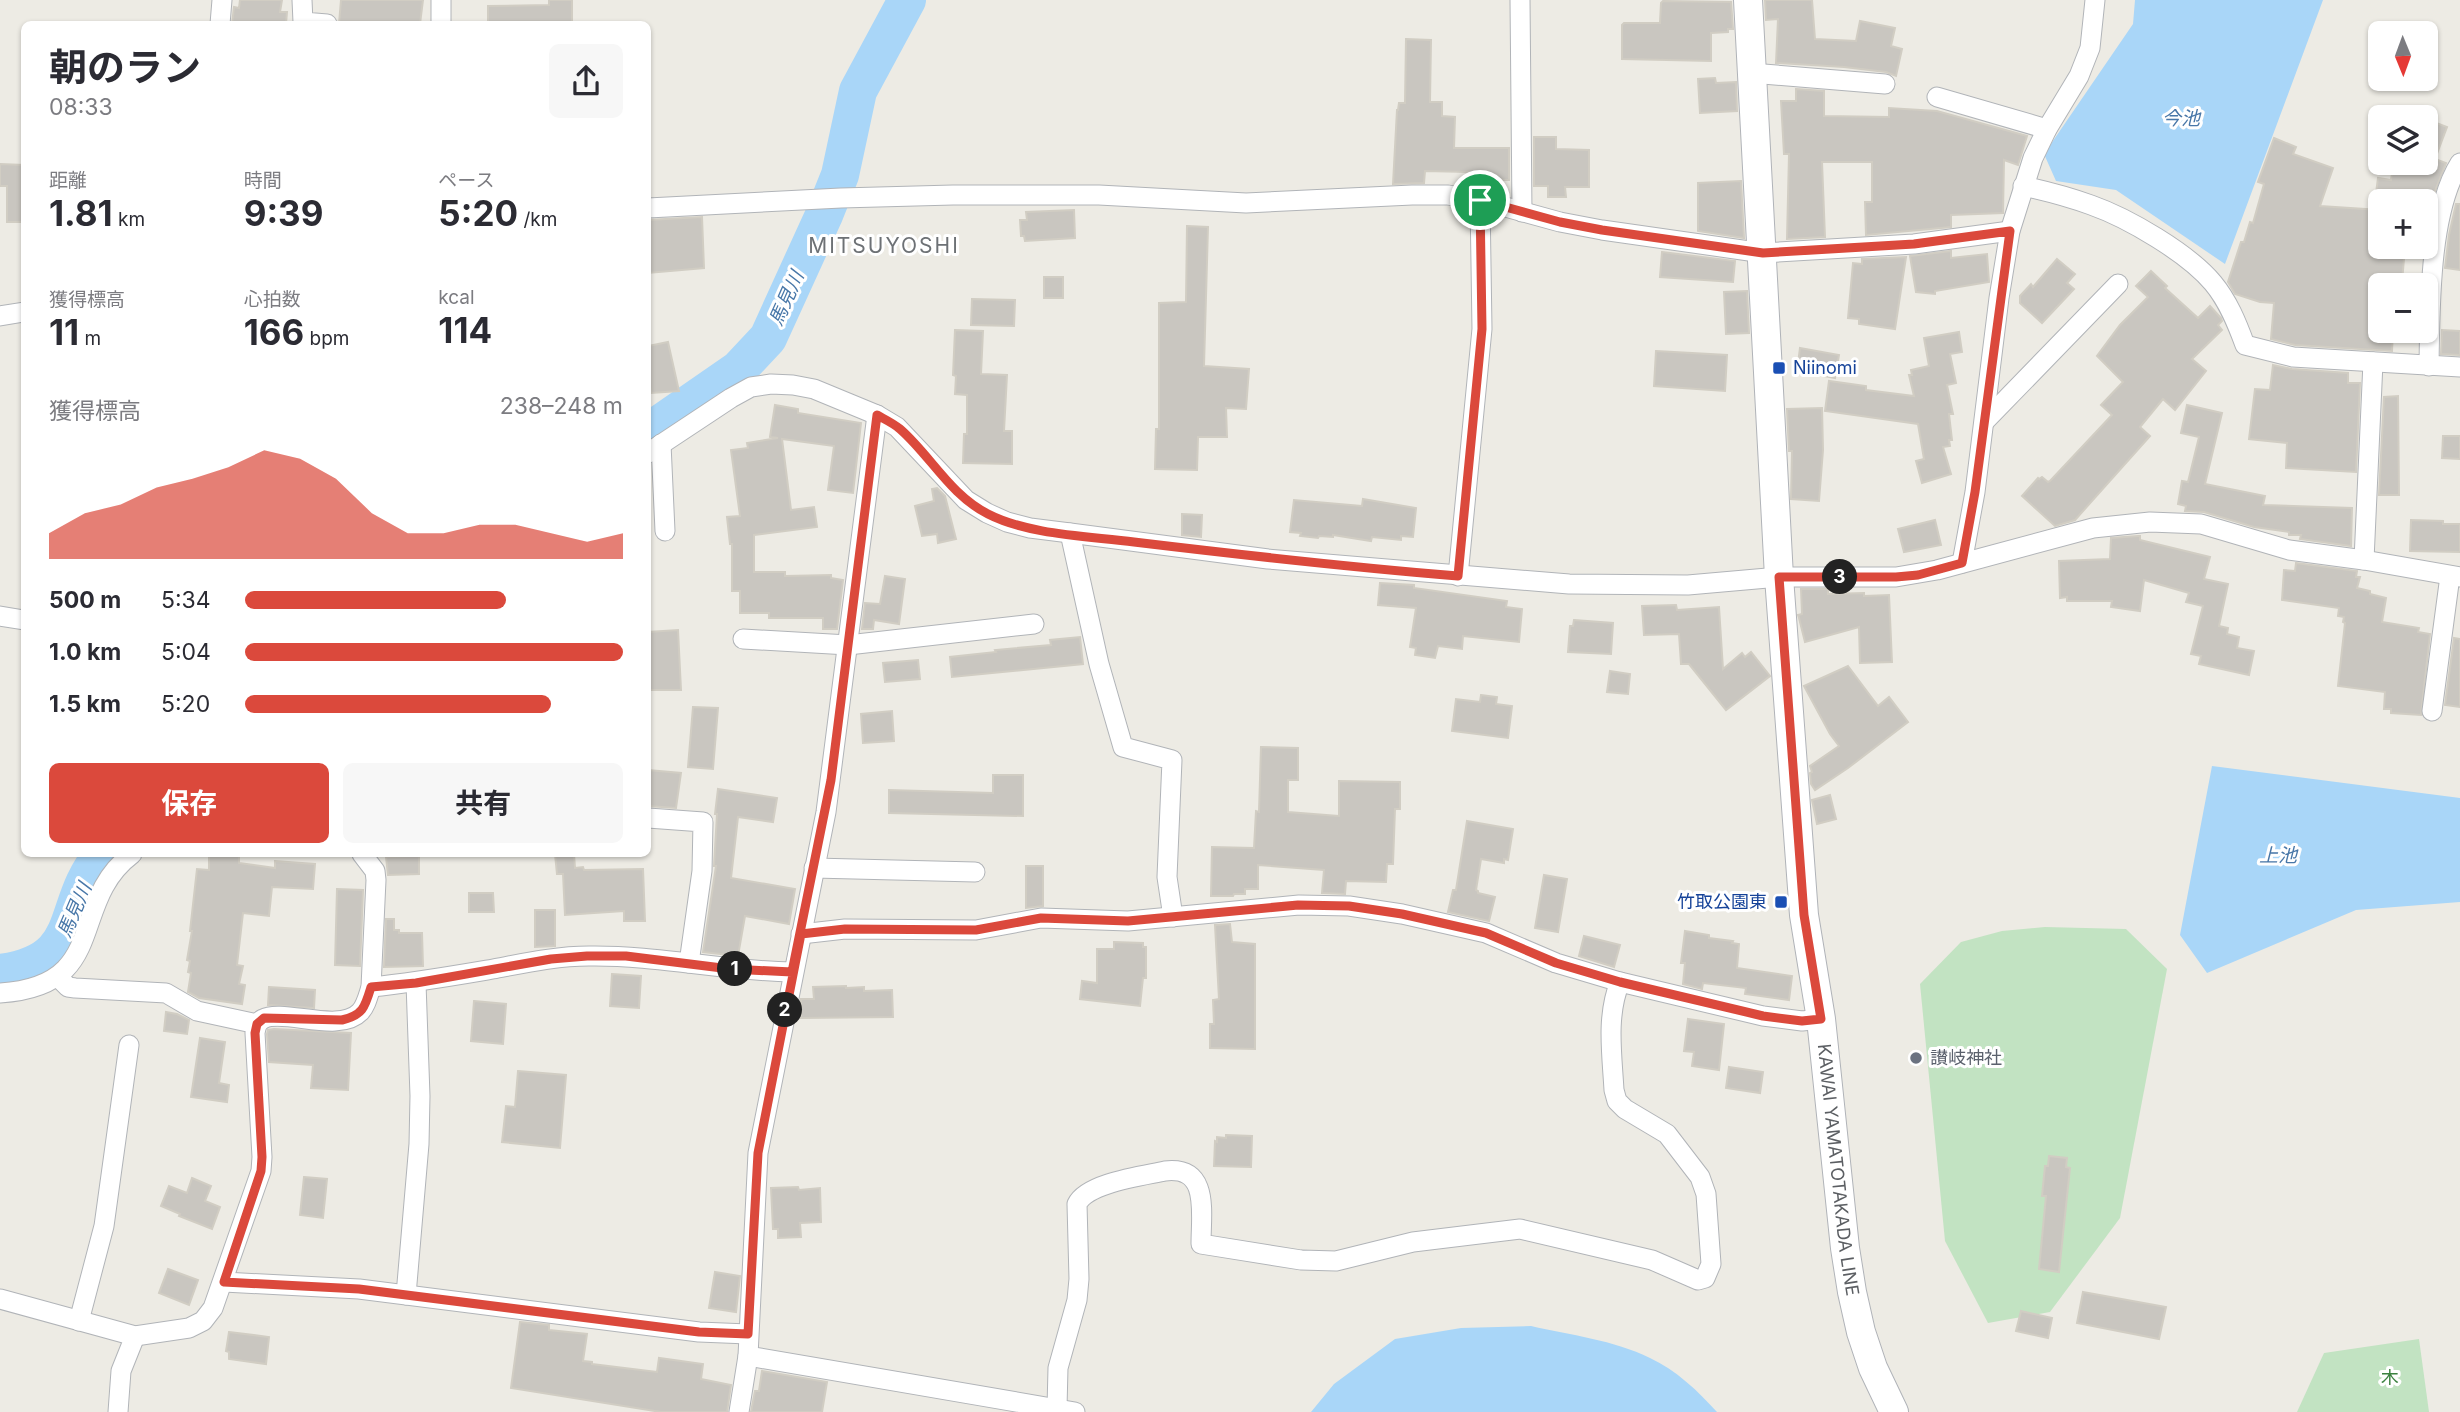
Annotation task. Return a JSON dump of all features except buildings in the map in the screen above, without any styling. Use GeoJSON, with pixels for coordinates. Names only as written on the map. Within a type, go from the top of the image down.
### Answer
{"type":"FeatureCollection","features":[{"type":"Feature","properties":{"kind":"main road","name":"KAWAI YAMATOTAKADA LINE"},"geometry":{"type":"LineString","coordinates":[[1748,0],[1779,577],[1804,915],[1821,1019],[1852,1292],[1873,1368],[1894,1412]]}},
{"type":"Feature","properties":{"kind":"street"},"geometry":{"type":"LineString","coordinates":[[220,21],[222,0]]}},
{"type":"Feature","properties":{"kind":"street"},"geometry":{"type":"LineString","coordinates":[[302,0],[303,21]]}},
{"type":"Feature","properties":{"kind":"street"},"geometry":{"type":"LineString","coordinates":[[441,0],[441,21]]}},
{"type":"Feature","properties":{"kind":"street"},"geometry":{"type":"LineString","coordinates":[[1520,0],[1522,212]]}},
{"type":"Feature","properties":{"kind":"street"},"geometry":{"type":"LineString","coordinates":[[1962,563],[1985,421],[1999,298],[2010,231],[2023,186],[2047,129],[2078,76],[2090,48],[2095,0]]}},
{"type":"Feature","properties":{"kind":"street"},"geometry":{"type":"LineString","coordinates":[[1751,73],[1885,84]]}},
{"type":"Feature","properties":{"kind":"street"},"geometry":{"type":"LineString","coordinates":[[1937,97],[2047,129]]}},
{"type":"Feature","properties":{"kind":"street"},"geometry":{"type":"LineString","coordinates":[[2429,366],[2432,272],[2444,198],[2450,178],[2460,163]]}},
{"type":"Feature","properties":{"kind":"street"},"geometry":{"type":"LineString","coordinates":[[2023,186],[2093,205],[2119,217],[2194,264],[2213,283],[2226,302],[2245,345],[2293,356],[2460,367]]}},
{"type":"Feature","properties":{"kind":"street"},"geometry":{"type":"LineString","coordinates":[[651,208],[953,195],[1099,195],[1246,204],[1448,195],[1480,200],[1602,230],[1763,253],[1914,244],[2010,231]]}},
{"type":"Feature","properties":{"kind":"street"},"geometry":{"type":"LineString","coordinates":[[1458,576],[1482,329],[1480,200]]}},
{"type":"Feature","properties":{"kind":"street"},"geometry":{"type":"LineString","coordinates":[[1985,421],[2118,284]]}},
{"type":"Feature","properties":{"kind":"street"},"geometry":{"type":"LineString","coordinates":[[0,316],[21,312]]}},
{"type":"Feature","properties":{"kind":"street"},"geometry":{"type":"LineString","coordinates":[[2364,560],[2373,362]]}},
{"type":"Feature","properties":{"kind":"street"},"geometry":{"type":"LineString","coordinates":[[665,531],[654,448],[731,397],[751,387],[771,384],[793,384],[814,389],[877,415],[897,427],[967,500],[987,513],[1030,528],[1281,560],[1569,584],[1688,584],[1779,577],[1896,577],[1918,575],[2093,528],[2150,522],[2201,524],[2289,550],[2455,576],[2432,710]]}},
{"type":"Feature","properties":{"kind":"street"},"geometry":{"type":"LineString","coordinates":[[738,1412],[748,1356],[758,1153],[829,790],[877,415]]}},
{"type":"Feature","properties":{"kind":"street"},"geometry":{"type":"LineString","coordinates":[[1070,533],[1099,664],[1123,747],[1172,760],[1167,877],[1173,916]]}},
{"type":"Feature","properties":{"kind":"street"},"geometry":{"type":"LineString","coordinates":[[0,616],[21,620]]}},
{"type":"Feature","properties":{"kind":"street"},"geometry":{"type":"LineString","coordinates":[[743,639],[848,645],[1034,624]]}},
{"type":"Feature","properties":{"kind":"street"},"geometry":{"type":"LineString","coordinates":[[651,818],[702,822],[702,872],[689,963]]}},
{"type":"Feature","properties":{"kind":"street"},"geometry":{"type":"LineString","coordinates":[[0,993],[31,990],[58,977],[71,964],[101,893],[110,877],[129,857]]}},
{"type":"Feature","properties":{"kind":"street"},"geometry":{"type":"LineString","coordinates":[[0,1299],[135,1336],[190,1328],[203,1321],[213,1308],[224,1282],[261,1171],[255,1033],[257,1024],[264,1018],[327,1021],[354,1017],[363,1010],[371,987],[376,880],[375,871],[364,857]]}},
{"type":"Feature","properties":{"kind":"street"},"geometry":{"type":"LineString","coordinates":[[814,868],[975,872]]}},
{"type":"Feature","properties":{"kind":"street"},"geometry":{"type":"LineString","coordinates":[[801,934],[845,929],[976,930],[1041,918],[1128,921],[1322,904],[1374,909],[1486,933],[1556,963],[1620,982],[1763,1016],[1802,1021],[1821,1019]]}},
{"type":"Feature","properties":{"kind":"street"},"geometry":{"type":"LineString","coordinates":[[371,987],[416,983],[551,959],[587,956],[626,956],[760,972],[792,972]]}},
{"type":"Feature","properties":{"kind":"street"},"geometry":{"type":"LineString","coordinates":[[58,977],[68,987],[166,993],[197,1011],[257,1024]]}},
{"type":"Feature","properties":{"kind":"street"},"geometry":{"type":"LineString","coordinates":[[748,1356],[1066,1410],[1058,1367],[1077,1300],[1077,1204],[1080,1196],[1091,1189],[1177,1169],[1188,1172],[1196,1181],[1200,1195],[1201,1244],[1301,1260],[1336,1262],[1413,1242],[1520,1229],[1652,1260],[1698,1280],[1705,1278],[1711,1264],[1706,1194],[1700,1177],[1667,1134],[1625,1109],[1617,1101],[1614,1090],[1611,1014],[1620,982]]}},
{"type":"Feature","properties":{"kind":"street"},"geometry":{"type":"LineString","coordinates":[[406,1295],[419,1144],[416,983]]}},
{"type":"Feature","properties":{"kind":"street"},"geometry":{"type":"LineString","coordinates":[[79,1321],[104,1226],[129,1045]]}},
{"type":"Feature","properties":{"kind":"street"},"geometry":{"type":"LineString","coordinates":[[224,1282],[335,1287],[699,1332],[748,1334]]}},
{"type":"Feature","properties":{"kind":"street"},"geometry":{"type":"LineString","coordinates":[[118,1412],[121,1371],[135,1336]]}},
{"type":"Feature","properties":{"kind":"green space"},"geometry":{"type":"Polygon","coordinates":[[[2045,927],[2126,929],[2167,969],[2120,1218],[2050,1312],[1988,1323],[1945,1241],[1920,984],[1961,942],[2002,931],[2045,927]]]}},
{"type":"Feature","properties":{"kind":"green space","name":"木"},"geometry":{"type":"Polygon","coordinates":[[[2419,1339],[2429,1412],[2297,1412],[2324,1353],[2419,1339]]]}},
{"type":"Feature","properties":{"kind":"water","name":"今池"},"geometry":{"type":"Polygon","coordinates":[[[2135,0],[2323,0],[2225,264],[2116,190],[2056,181],[2044,154],[2133,24],[2135,0]]]}},
{"type":"Feature","properties":{"kind":"water","name":"上池"},"geometry":{"type":"Polygon","coordinates":[[[2212,766],[2460,798],[2460,902],[2356,910],[2207,973],[2180,935],[2212,766]]]}},
{"type":"Feature","properties":{"kind":"water"},"geometry":{"type":"Polygon","coordinates":[[[1531,1326],[1607,1342],[1650,1358],[1686,1382],[1717,1412],[1311,1412],[1334,1384],[1395,1339],[1461,1328],[1531,1326]]]}},
{"type":"Feature","properties":{"kind":"waterway","name":"馬見川"},"geometry":{"type":"LineString","coordinates":[[651,430],[739,369],[768,338],[840,175],[858,91],[907,0]]}},
{"type":"Feature","properties":{"kind":"waterway","name":"馬見川"},"geometry":{"type":"LineString","coordinates":[[0,973],[28,967],[47,957],[59,944],[89,873],[101,857]]}},
{"type":"Feature","properties":{"kind":"place","name":"Niinomi"},"geometry":{"type":"Point","coordinates":[1779,368]}},
{"type":"Feature","properties":{"kind":"place","name":"竹取公園東"},"geometry":{"type":"Point","coordinates":[1781,902]}},
{"type":"Feature","properties":{"kind":"place","name":"讃岐神社"},"geometry":{"type":"Point","coordinates":[1916,1058]}},
{"type":"Feature","properties":{"kind":"district","name":"MITSUYOSHI"},"geometry":{"type":"Point","coordinates":[884,246]}},
{"type":"Feature","properties":{"kind":"route"},"geometry":{"type":"LineString","coordinates":[[1480,200],[1560,222],[1602,230],[1763,253],[1914,244],[2010,231],[1975,492],[1962,563],[1918,575],[1896,577],[1779,577],[1804,915],[1821,1019],[1802,1021],[1763,1016],[1620,982],[1556,963],[1486,933],[1402,914],[1349,906],[1298,905],[1128,921],[1041,918],[976,930],[822,930],[801,934],[758,1153],[748,1334],[699,1332],[359,1289],[224,1282],[261,1171],[255,1033],[257,1024],[264,1018],[342,1020],[354,1017],[363,1010],[371,987],[416,983],[551,959],[626,956],[760,972],[792,972],[831,780],[877,415],[911,439],[967,500],[1007,522],[1030,528],[1268,559],[1458,576],[1482,329],[1480,200]]}}]}
